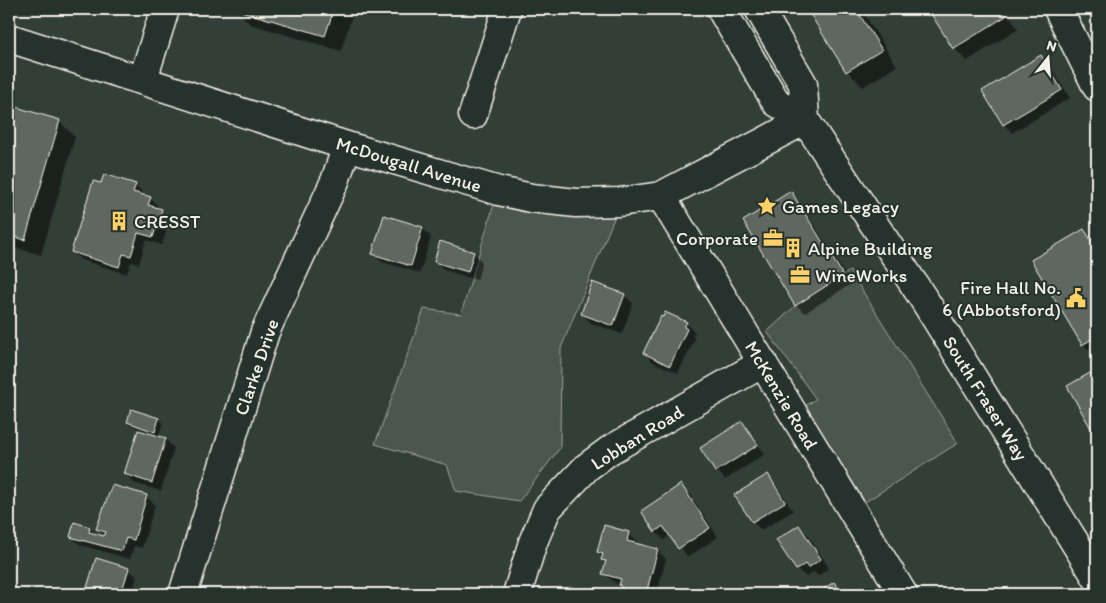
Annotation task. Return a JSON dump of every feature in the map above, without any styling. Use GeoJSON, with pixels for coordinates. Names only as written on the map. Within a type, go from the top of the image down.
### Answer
{"type":"FeatureCollection","features":[{"type":"Feature","properties":{"kind":"street"},"geometry":{"type":"LineString","coordinates":[[143,80],[165,9]]}},
{"type":"Feature","properties":{"kind":"street"},"geometry":{"type":"LineString","coordinates":[[473,115],[507,9]]}},
{"type":"Feature","properties":{"kind":"street","name":"South Fraser Way"},"geometry":{"type":"LineString","coordinates":[[720,9],[776,102],[805,120],[925,300],[1097,578]]}},
{"type":"Feature","properties":{"kind":"street"},"geometry":{"type":"LineString","coordinates":[[759,9],[803,84],[805,120]]}},
{"type":"Feature","properties":{"kind":"street"},"geometry":{"type":"LineString","coordinates":[[1058,9],[1097,87]]}},
{"type":"Feature","properties":{"kind":"street","name":"McDougall Avenue"},"geometry":{"type":"LineString","coordinates":[[9,38],[347,146],[499,191],[531,198],[576,203],[619,202],[660,196],[805,120]]}},
{"type":"Feature","properties":{"kind":"street","name":"Clarke Drive"},"geometry":{"type":"LineString","coordinates":[[183,594],[266,332],[334,181],[347,146]]}},
{"type":"Feature","properties":{"kind":"street","name":"McKenzie Road"},"geometry":{"type":"LineString","coordinates":[[660,196],[903,594]]}},
{"type":"Feature","properties":{"kind":"street","name":"Lobban Road"},"geometry":{"type":"LineString","coordinates":[[517,594],[533,542],[547,508],[587,467],[610,450],[763,363]]}},
{"type":"Feature","properties":{"kind":"shaded area"},"geometry":{"type":"Polygon","coordinates":[[[497,194],[619,206],[561,348],[560,448],[519,501],[456,491],[447,465],[375,444],[424,309],[461,314],[497,194]]]}},
{"type":"Feature","properties":{"kind":"shaded area"},"geometry":{"type":"Polygon","coordinates":[[[850,271],[958,443],[865,502],[805,406],[816,399],[767,332],[795,306],[850,271]]]}},
{"type":"Feature","properties":{"kind":"building"},"geometry":{"type":"Polygon","coordinates":[[[234,9],[334,9],[325,36],[234,9]]]}},
{"type":"Feature","properties":{"kind":"building"},"geometry":{"type":"Polygon","coordinates":[[[807,9],[856,9],[882,50],[846,72],[807,9]]]}},
{"type":"Feature","properties":{"kind":"building"},"geometry":{"type":"Polygon","coordinates":[[[928,9],[1002,9],[1006,16],[953,49],[928,9]]]}},
{"type":"Feature","properties":{"kind":"building"},"geometry":{"type":"Polygon","coordinates":[[[1041,55],[1062,90],[1003,125],[982,91],[1041,55]]]}},
{"type":"Feature","properties":{"kind":"building"},"geometry":{"type":"Polygon","coordinates":[[[9,105],[60,120],[25,240],[9,235],[9,105]]]}},
{"type":"Feature","properties":{"kind":"building","name":"CRESST"},"geometry":{"type":"Polygon","coordinates":[[[104,174],[136,184],[133,192],[151,197],[148,205],[162,209],[153,237],[138,233],[131,256],[123,254],[119,267],[71,252],[93,181],[101,183],[104,174]]]}},
{"type":"Feature","properties":{"kind":"building","name":"Alpine Building"},"geometry":{"type":"Polygon","coordinates":[[[791,191],[843,275],[795,306],[743,221],[791,191]]]}},
{"type":"Feature","properties":{"kind":"building"},"geometry":{"type":"Polygon","coordinates":[[[384,215],[423,227],[411,266],[372,254],[384,215]]]}},
{"type":"Feature","properties":{"kind":"building","name":"Fire Hall No. 6 (Abbotsford)"},"geometry":{"type":"Polygon","coordinates":[[[1084,229],[1097,250],[1097,336],[1082,345],[1031,260],[1084,229]]]}},
{"type":"Feature","properties":{"kind":"building"},"geometry":{"type":"Polygon","coordinates":[[[440,241],[474,252],[468,272],[434,262],[440,241]]]}},
{"type":"Feature","properties":{"kind":"building"},"geometry":{"type":"Polygon","coordinates":[[[592,282],[625,294],[613,326],[581,314],[592,282]]]}},
{"type":"Feature","properties":{"kind":"building"},"geometry":{"type":"Polygon","coordinates":[[[665,312],[687,322],[684,327],[687,329],[670,366],[643,353],[661,316],[663,317],[665,312]]]}},
{"type":"Feature","properties":{"kind":"building"},"geometry":{"type":"Polygon","coordinates":[[[1097,369],[1097,429],[1093,432],[1067,386],[1097,369]]]}},
{"type":"Feature","properties":{"kind":"building"},"geometry":{"type":"Polygon","coordinates":[[[131,409],[159,418],[155,432],[127,422],[131,409]]]}},
{"type":"Feature","properties":{"kind":"building"},"geometry":{"type":"Polygon","coordinates":[[[742,421],[758,445],[715,472],[700,448],[742,421]]]}},
{"type":"Feature","properties":{"kind":"building"},"geometry":{"type":"Polygon","coordinates":[[[138,430],[166,438],[152,483],[124,474],[138,430]]]}},
{"type":"Feature","properties":{"kind":"building"},"geometry":{"type":"Polygon","coordinates":[[[768,474],[785,502],[752,522],[734,495],[768,474]]]}},
{"type":"Feature","properties":{"kind":"building"},"geometry":{"type":"Polygon","coordinates":[[[681,484],[710,528],[678,549],[663,526],[655,532],[641,511],[681,484]]]}},
{"type":"Feature","properties":{"kind":"building"},"geometry":{"type":"Polygon","coordinates":[[[112,485],[147,495],[134,540],[126,538],[122,551],[70,537],[74,522],[90,527],[89,532],[104,536],[106,532],[96,529],[112,485]]]}},
{"type":"Feature","properties":{"kind":"building"},"geometry":{"type":"Polygon","coordinates":[[[604,525],[629,532],[627,541],[658,549],[646,594],[630,594],[619,585],[621,579],[602,574],[606,561],[601,560],[603,554],[597,552],[604,525]]]}},
{"type":"Feature","properties":{"kind":"building"},"geometry":{"type":"Polygon","coordinates":[[[799,525],[821,559],[808,568],[805,564],[796,570],[776,540],[799,525]]]}},
{"type":"Feature","properties":{"kind":"building"},"geometry":{"type":"Polygon","coordinates":[[[96,558],[129,568],[121,594],[85,594],[96,558]]]}},
{"type":"Feature","properties":{"kind":"building"},"geometry":{"type":"Polygon","coordinates":[[[834,582],[842,594],[816,594],[834,582]]]}},
{"type":"Feature","properties":{"kind":"building"},"geometry":{"type":"Polygon","coordinates":[[[570,587],[592,594],[568,594],[570,587]]]}},
{"type":"Feature","properties":{"kind":"place","name":"Games Legacy"},"geometry":{"type":"Point","coordinates":[767,206]}},
{"type":"Feature","properties":{"kind":"place","name":"CRESST"},"geometry":{"type":"Point","coordinates":[119,221]}},
{"type":"Feature","properties":{"kind":"place","name":"Corporate"},"geometry":{"type":"Point","coordinates":[773,238]}},
{"type":"Feature","properties":{"kind":"place","name":"Alpine Building"},"geometry":{"type":"Point","coordinates":[793,248]}},
{"type":"Feature","properties":{"kind":"place","name":"WineWorks"},"geometry":{"type":"Point","coordinates":[800,275]}},
{"type":"Feature","properties":{"kind":"place","name":"Fire Hall No. 6 (Abbotsford)"},"geometry":{"type":"Point","coordinates":[1076,298]}}]}
